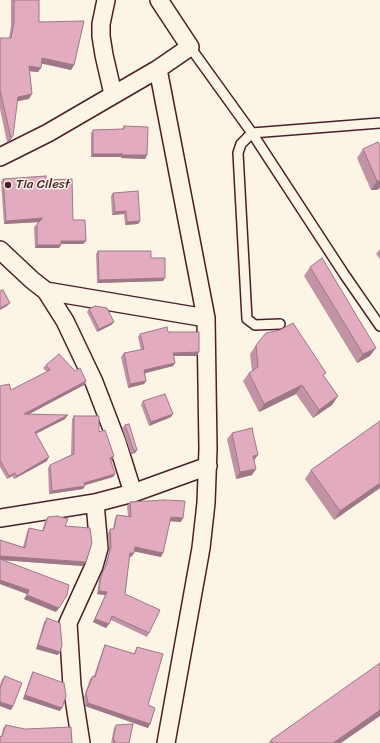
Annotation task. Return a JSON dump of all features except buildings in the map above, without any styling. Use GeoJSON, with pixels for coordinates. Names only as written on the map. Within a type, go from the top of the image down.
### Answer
{"type":"FeatureCollection","features":[{"type":"Feature","properties":{"kind":"street"},"geometry":{"type":"LineString","coordinates":[[106,0],[101,24],[101,36],[104,55],[114,94]]}},
{"type":"Feature","properties":{"kind":"street"},"geometry":{"type":"LineString","coordinates":[[0,158],[48,133],[158,69],[190,47],[159,0]]}},
{"type":"Feature","properties":{"kind":"street"},"geometry":{"type":"LineString","coordinates":[[158,69],[206,318],[208,466],[202,548],[166,743]]}},
{"type":"Feature","properties":{"kind":"street"},"geometry":{"type":"LineString","coordinates":[[0,250],[46,291],[65,321],[94,382],[133,493]]}},
{"type":"Feature","properties":{"kind":"street"},"geometry":{"type":"LineString","coordinates":[[46,291],[206,318]]}},
{"type":"Feature","properties":{"kind":"street"},"geometry":{"type":"LineString","coordinates":[[0,518],[94,503],[133,493],[208,466]]}},
{"type":"Feature","properties":{"kind":"street"},"geometry":{"type":"LineString","coordinates":[[81,743],[72,686],[68,623],[94,566],[99,548],[94,503]]}},
{"type":"Feature","properties":{"kind":"lane"},"geometry":{"type":"LineString","coordinates":[[190,47],[252,133],[344,274],[380,326]]}},
{"type":"Feature","properties":{"kind":"lane"},"geometry":{"type":"LineString","coordinates":[[280,324],[255,324],[248,319],[238,153],[241,144],[252,133],[380,123]]}},
{"type":"Feature","properties":{"kind":"place","name":"Tia Cilest"},"geometry":{"type":"Point","coordinates":[8,185]}}]}
